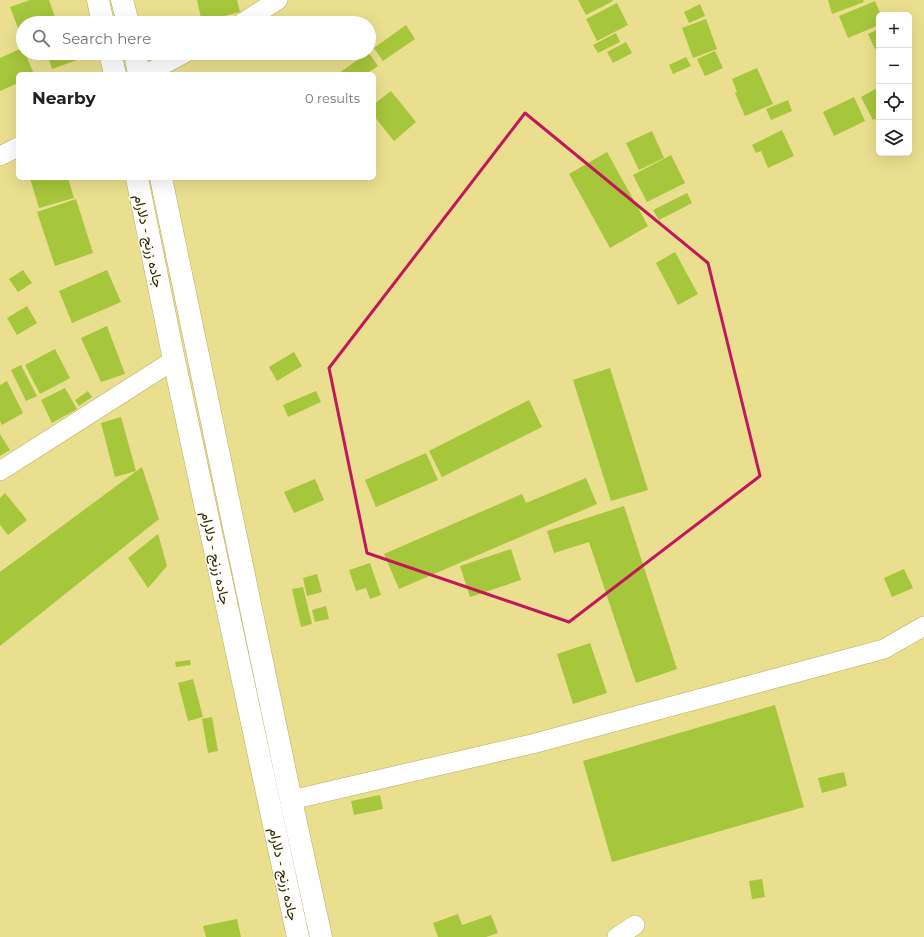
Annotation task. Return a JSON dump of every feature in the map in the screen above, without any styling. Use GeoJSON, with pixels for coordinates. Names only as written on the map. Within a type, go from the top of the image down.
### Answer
{"type":"FeatureCollection","features":[{"type":"Feature","properties":{"kind":"highway"},"geometry":{"type":"LineString","coordinates":[[98,0],[101,16]]}},
{"type":"Feature","properties":{"kind":"highway"},"geometry":{"type":"LineString","coordinates":[[122,0],[126,16]]}},
{"type":"Feature","properties":{"kind":"highway"},"geometry":{"type":"LineString","coordinates":[[112,60],[115,72]]}},
{"type":"Feature","properties":{"kind":"highway"},"geometry":{"type":"LineString","coordinates":[[137,60],[140,72]]}},
{"type":"Feature","properties":{"kind":"highway","name":"جاده زرنج - دلارام"},"geometry":{"type":"LineString","coordinates":[[137,180],[174,360],[298,937]]}},
{"type":"Feature","properties":{"kind":"highway","name":"جاده زرنج - دلارام"},"geometry":{"type":"LineString","coordinates":[[161,180],[321,937]]}},
{"type":"Feature","properties":{"kind":"street"},"geometry":{"type":"LineString","coordinates":[[253,16],[278,0]]}},
{"type":"Feature","properties":{"kind":"street"},"geometry":{"type":"LineString","coordinates":[[150,72],[172,60]]}},
{"type":"Feature","properties":{"kind":"street"},"geometry":{"type":"LineString","coordinates":[[0,156],[16,148]]}},
{"type":"Feature","properties":{"kind":"street"},"geometry":{"type":"LineString","coordinates":[[0,471],[174,360]]}},
{"type":"Feature","properties":{"kind":"street"},"geometry":{"type":"LineString","coordinates":[[291,800],[532,744],[884,649],[924,626]]}},
{"type":"Feature","properties":{"kind":"street"},"geometry":{"type":"LineString","coordinates":[[616,937],[635,925]]}},
{"type":"Feature","properties":{"kind":"highlighted area"},"geometry":{"type":"Polygon","coordinates":[[[525,113],[708,263],[760,476],[569,622],[367,553],[329,368],[525,113]]]}},
{"type":"Feature","properties":{"kind":"building"},"geometry":{"type":"Polygon","coordinates":[[[30,0],[49,0],[55,16],[16,16],[16,23],[10,7],[30,0]]]}},
{"type":"Feature","properties":{"kind":"building"},"geometry":{"type":"Polygon","coordinates":[[[197,0],[237,0],[240,12],[225,16],[201,16],[197,0]]]}},
{"type":"Feature","properties":{"kind":"building"},"geometry":{"type":"Polygon","coordinates":[[[578,0],[612,0],[613,1],[586,15],[578,0]]]}},
{"type":"Feature","properties":{"kind":"building"},"geometry":{"type":"Polygon","coordinates":[[[828,0],[863,0],[864,2],[832,14],[828,0]]]}},
{"type":"Feature","properties":{"kind":"building"},"geometry":{"type":"Polygon","coordinates":[[[875,1],[880,12],[876,12],[876,26],[848,38],[839,16],[875,1]]]}},
{"type":"Feature","properties":{"kind":"building"},"geometry":{"type":"Polygon","coordinates":[[[617,3],[628,25],[597,41],[586,19],[617,3]]]}},
{"type":"Feature","properties":{"kind":"building"},"geometry":{"type":"Polygon","coordinates":[[[700,4],[705,16],[689,23],[684,12],[700,4]]]}},
{"type":"Feature","properties":{"kind":"building"},"geometry":{"type":"Polygon","coordinates":[[[706,19],[717,49],[693,58],[682,28],[706,19]]]}},
{"type":"Feature","properties":{"kind":"building"},"geometry":{"type":"Polygon","coordinates":[[[406,25],[415,39],[383,61],[376,51],[376,47],[406,25]]]}},
{"type":"Feature","properties":{"kind":"building"},"geometry":{"type":"Polygon","coordinates":[[[876,30],[876,49],[875,49],[868,34],[876,30]]]}},
{"type":"Feature","properties":{"kind":"building"},"geometry":{"type":"Polygon","coordinates":[[[616,33],[620,42],[598,53],[593,45],[616,33]]]}},
{"type":"Feature","properties":{"kind":"building"},"geometry":{"type":"Polygon","coordinates":[[[626,42],[632,53],[613,63],[607,52],[626,42]]]}},
{"type":"Feature","properties":{"kind":"building"},"geometry":{"type":"Polygon","coordinates":[[[16,51],[16,60],[28,60],[33,72],[16,72],[16,84],[0,91],[0,58],[16,51]]]}},
{"type":"Feature","properties":{"kind":"building"},"geometry":{"type":"Polygon","coordinates":[[[715,51],[723,68],[705,76],[697,59],[715,51]]]}},
{"type":"Feature","properties":{"kind":"building"},"geometry":{"type":"Polygon","coordinates":[[[686,57],[691,66],[673,74],[669,65],[686,57]]]}},
{"type":"Feature","properties":{"kind":"building"},"geometry":{"type":"Polygon","coordinates":[[[49,60],[77,60],[52,69],[49,60]]]}},
{"type":"Feature","properties":{"kind":"building"},"geometry":{"type":"Polygon","coordinates":[[[357,60],[374,60],[378,66],[369,72],[341,72],[357,60]]]}},
{"type":"Feature","properties":{"kind":"building"},"geometry":{"type":"Polygon","coordinates":[[[757,68],[773,104],[745,116],[735,93],[737,92],[732,79],[757,68]]]}},
{"type":"Feature","properties":{"kind":"building"},"geometry":{"type":"Polygon","coordinates":[[[876,89],[876,118],[873,120],[861,97],[876,89]]]}},
{"type":"Feature","properties":{"kind":"building"},"geometry":{"type":"Polygon","coordinates":[[[391,91],[416,122],[394,141],[376,118],[376,102],[391,91]]]}},
{"type":"Feature","properties":{"kind":"building"},"geometry":{"type":"Polygon","coordinates":[[[854,97],[865,121],[834,136],[823,112],[854,97]]]}},
{"type":"Feature","properties":{"kind":"building"},"geometry":{"type":"Polygon","coordinates":[[[788,100],[792,111],[771,120],[766,109],[788,100]]]}},
{"type":"Feature","properties":{"kind":"building"},"geometry":{"type":"Polygon","coordinates":[[[782,130],[794,156],[768,168],[761,151],[756,153],[752,145],[782,130]]]}},
{"type":"Feature","properties":{"kind":"building"},"geometry":{"type":"Polygon","coordinates":[[[652,131],[664,158],[639,170],[626,143],[652,131]]]}},
{"type":"Feature","properties":{"kind":"building"},"geometry":{"type":"Polygon","coordinates":[[[607,152],[648,226],[610,248],[569,174],[607,152]]]}},
{"type":"Feature","properties":{"kind":"building"},"geometry":{"type":"Polygon","coordinates":[[[671,155],[685,183],[647,202],[633,175],[671,155]]]}},
{"type":"Feature","properties":{"kind":"building"},"geometry":{"type":"Polygon","coordinates":[[[31,180],[69,180],[74,198],[39,208],[31,180]]]}},
{"type":"Feature","properties":{"kind":"building"},"geometry":{"type":"Polygon","coordinates":[[[687,193],[692,203],[659,220],[653,210],[687,193]]]}},
{"type":"Feature","properties":{"kind":"building"},"geometry":{"type":"Polygon","coordinates":[[[76,199],[93,253],[55,266],[37,212],[76,199]]]}},
{"type":"Feature","properties":{"kind":"building"},"geometry":{"type":"Polygon","coordinates":[[[675,252],[698,294],[678,305],[656,263],[675,252]]]}},
{"type":"Feature","properties":{"kind":"building"},"geometry":{"type":"Polygon","coordinates":[[[23,270],[32,283],[18,292],[9,279],[23,270]]]}},
{"type":"Feature","properties":{"kind":"building"},"geometry":{"type":"Polygon","coordinates":[[[107,270],[121,302],[72,323],[59,291],[107,270]]]}},
{"type":"Feature","properties":{"kind":"building"},"geometry":{"type":"Polygon","coordinates":[[[27,306],[37,323],[17,335],[7,318],[27,306]]]}},
{"type":"Feature","properties":{"kind":"building"},"geometry":{"type":"Polygon","coordinates":[[[107,326],[125,374],[101,382],[81,338],[107,326]]]}},
{"type":"Feature","properties":{"kind":"building"},"geometry":{"type":"Polygon","coordinates":[[[55,349],[70,378],[40,394],[25,365],[55,349]]]}},
{"type":"Feature","properties":{"kind":"building"},"geometry":{"type":"Polygon","coordinates":[[[294,352],[302,366],[277,381],[269,367],[294,352]]]}},
{"type":"Feature","properties":{"kind":"building"},"geometry":{"type":"Polygon","coordinates":[[[21,365],[37,396],[26,401],[11,370],[21,365]]]}},
{"type":"Feature","properties":{"kind":"building"},"geometry":{"type":"Polygon","coordinates":[[[610,368],[648,490],[611,501],[573,380],[610,368]]]}},
{"type":"Feature","properties":{"kind":"building"},"geometry":{"type":"Polygon","coordinates":[[[7,381],[23,413],[2,425],[0,421],[0,385],[7,381]]]}},
{"type":"Feature","properties":{"kind":"building"},"geometry":{"type":"Polygon","coordinates":[[[65,388],[77,409],[52,423],[41,400],[65,388]]]}},
{"type":"Feature","properties":{"kind":"building"},"geometry":{"type":"Polygon","coordinates":[[[88,391],[92,397],[79,406],[75,400],[88,391]]]}},
{"type":"Feature","properties":{"kind":"building"},"geometry":{"type":"Polygon","coordinates":[[[316,391],[321,402],[288,417],[283,405],[316,391]]]}},
{"type":"Feature","properties":{"kind":"building"},"geometry":{"type":"Polygon","coordinates":[[[529,400],[542,427],[442,477],[429,451],[529,400]]]}},
{"type":"Feature","properties":{"kind":"building"},"geometry":{"type":"Polygon","coordinates":[[[121,417],[136,471],[115,477],[101,423],[121,417]]]}},
{"type":"Feature","properties":{"kind":"building"},"geometry":{"type":"Polygon","coordinates":[[[0,434],[10,450],[0,456],[0,434]]]}},
{"type":"Feature","properties":{"kind":"building"},"geometry":{"type":"Polygon","coordinates":[[[426,453],[438,480],[376,507],[365,480],[426,453]]]}},
{"type":"Feature","properties":{"kind":"building"},"geometry":{"type":"Polygon","coordinates":[[[142,467],[159,519],[0,646],[0,572],[142,467]]]}},
{"type":"Feature","properties":{"kind":"building"},"geometry":{"type":"Polygon","coordinates":[[[586,478],[597,504],[399,589],[384,554],[522,494],[526,503],[586,478]]]}},
{"type":"Feature","properties":{"kind":"building"},"geometry":{"type":"Polygon","coordinates":[[[315,479],[324,500],[294,513],[284,492],[315,479]]]}},
{"type":"Feature","properties":{"kind":"building"},"geometry":{"type":"Polygon","coordinates":[[[5,493],[27,520],[8,535],[0,525],[0,498],[5,493]]]}},
{"type":"Feature","properties":{"kind":"building"},"geometry":{"type":"Polygon","coordinates":[[[624,506],[677,669],[636,683],[589,542],[554,553],[547,531],[624,506]]]}},
{"type":"Feature","properties":{"kind":"building"},"geometry":{"type":"Polygon","coordinates":[[[158,534],[167,566],[148,588],[128,558],[158,534]]]}},
{"type":"Feature","properties":{"kind":"building"},"geometry":{"type":"Polygon","coordinates":[[[511,549],[521,580],[470,597],[460,566],[511,549]]]}},
{"type":"Feature","properties":{"kind":"building"},"geometry":{"type":"Polygon","coordinates":[[[370,563],[381,595],[370,599],[366,588],[356,591],[349,570],[370,563]]]}},
{"type":"Feature","properties":{"kind":"building"},"geometry":{"type":"Polygon","coordinates":[[[904,569],[913,588],[892,597],[884,578],[904,569]]]}},
{"type":"Feature","properties":{"kind":"building"},"geometry":{"type":"Polygon","coordinates":[[[317,574],[322,592],[307,596],[303,578],[317,574]]]}},
{"type":"Feature","properties":{"kind":"building"},"geometry":{"type":"Polygon","coordinates":[[[303,587],[312,624],[301,627],[292,589],[303,587]]]}},
{"type":"Feature","properties":{"kind":"building"},"geometry":{"type":"Polygon","coordinates":[[[326,606],[329,619],[315,622],[312,610],[326,606]]]}},
{"type":"Feature","properties":{"kind":"building"},"geometry":{"type":"Polygon","coordinates":[[[590,643],[607,693],[573,704],[557,654],[590,643]]]}},
{"type":"Feature","properties":{"kind":"building"},"geometry":{"type":"Polygon","coordinates":[[[190,660],[191,665],[176,667],[175,662],[190,660]]]}},
{"type":"Feature","properties":{"kind":"building"},"geometry":{"type":"Polygon","coordinates":[[[193,679],[203,717],[188,721],[178,683],[193,679]]]}},
{"type":"Feature","properties":{"kind":"building"},"geometry":{"type":"Polygon","coordinates":[[[775,705],[804,807],[612,862],[583,761],[775,705]]]}},
{"type":"Feature","properties":{"kind":"building"},"geometry":{"type":"Polygon","coordinates":[[[212,717],[218,751],[208,753],[202,719],[212,717]]]}},
{"type":"Feature","properties":{"kind":"building"},"geometry":{"type":"Polygon","coordinates":[[[844,772],[847,786],[822,793],[818,778],[844,772]]]}},
{"type":"Feature","properties":{"kind":"building"},"geometry":{"type":"Polygon","coordinates":[[[380,795],[383,809],[354,815],[351,801],[380,795]]]}},
{"type":"Feature","properties":{"kind":"building"},"geometry":{"type":"Polygon","coordinates":[[[762,879],[765,897],[752,899],[749,881],[762,879]]]}},
{"type":"Feature","properties":{"kind":"building"},"geometry":{"type":"Polygon","coordinates":[[[458,914],[462,925],[491,915],[498,933],[486,937],[438,937],[433,923],[458,914]]]}},
{"type":"Feature","properties":{"kind":"building"},"geometry":{"type":"Polygon","coordinates":[[[237,919],[241,937],[206,937],[203,926],[237,919]]]}}]}
